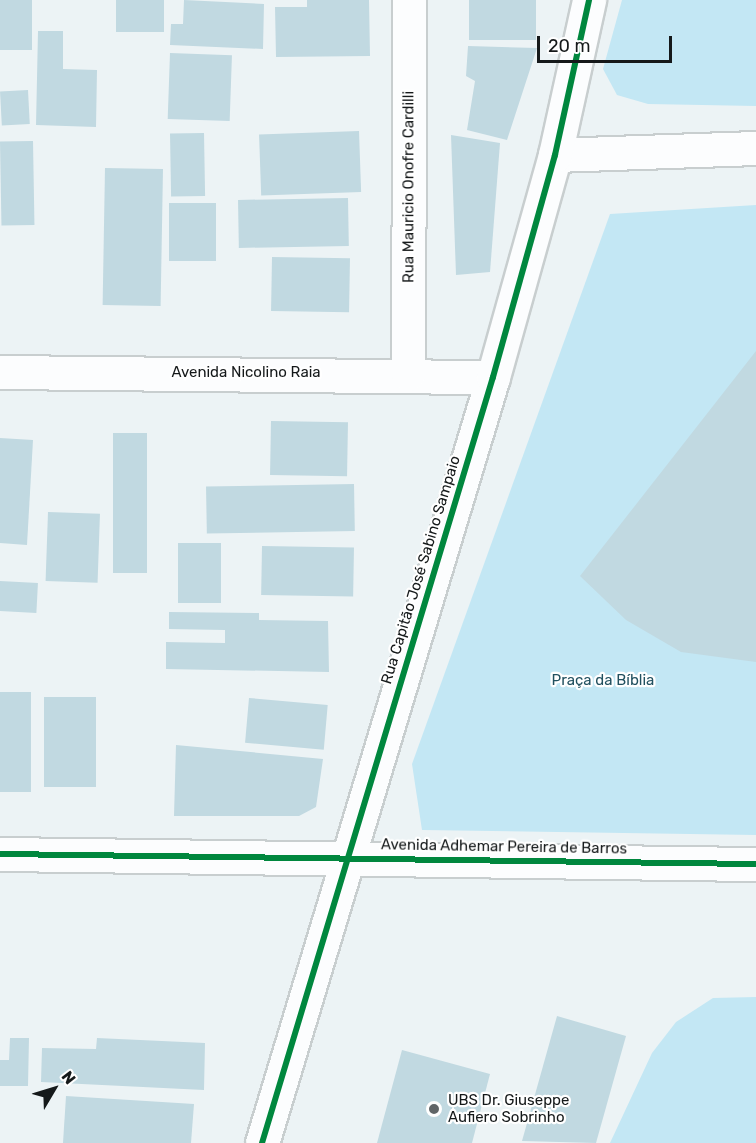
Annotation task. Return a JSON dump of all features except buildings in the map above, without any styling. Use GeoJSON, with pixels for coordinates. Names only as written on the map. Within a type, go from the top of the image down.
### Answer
{"type":"FeatureCollection","features":[{"type":"Feature","properties":{"kind":"street","name":"Rua Mauricio Onofre Cardilli"},"geometry":{"type":"LineString","coordinates":[[408,374],[409,0]]}},
{"type":"Feature","properties":{"kind":"street","name":"Rua Capitão José Sabino Sampaio"},"geometry":{"type":"LineString","coordinates":[[262,1143],[345,857],[493,377],[555,155],[588,0]]}},
{"type":"Feature","properties":{"kind":"street"},"geometry":{"type":"LineString","coordinates":[[555,155],[756,148]]}},
{"type":"Feature","properties":{"kind":"street","name":"Avenida Nicolino Raia"},"geometry":{"type":"LineString","coordinates":[[0,372],[408,374],[493,377]]}},
{"type":"Feature","properties":{"kind":"street","name":"Avenida Adhemar Pereira de Barros"},"geometry":{"type":"LineString","coordinates":[[0,854],[756,864]]}},
{"type":"Feature","properties":{"kind":"green space"},"geometry":{"type":"Polygon","coordinates":[[[622,0],[756,0],[756,106],[648,104],[617,95],[603,69],[622,0]]]}},
{"type":"Feature","properties":{"kind":"green space","name":"Praça da Bíblia"},"geometry":{"type":"Polygon","coordinates":[[[756,205],[756,835],[422,830],[412,764],[610,214],[756,205]]]}},
{"type":"Feature","properties":{"kind":"green space"},"geometry":{"type":"Polygon","coordinates":[[[756,997],[756,1143],[610,1143],[652,1053],[676,1022],[713,998],[756,997]]]}},
{"type":"Feature","properties":{"kind":"cycle path"},"geometry":{"type":"LineString","coordinates":[[262,1143],[493,377],[555,155],[589,0]]}},
{"type":"Feature","properties":{"kind":"cycle path"},"geometry":{"type":"LineString","coordinates":[[0,854],[756,864]]}},
{"type":"Feature","properties":{"kind":"place","name":"UBS Dr. Giuseppe Aufiero Sobrinho"},"geometry":{"type":"Point","coordinates":[434,1109]}}]}
